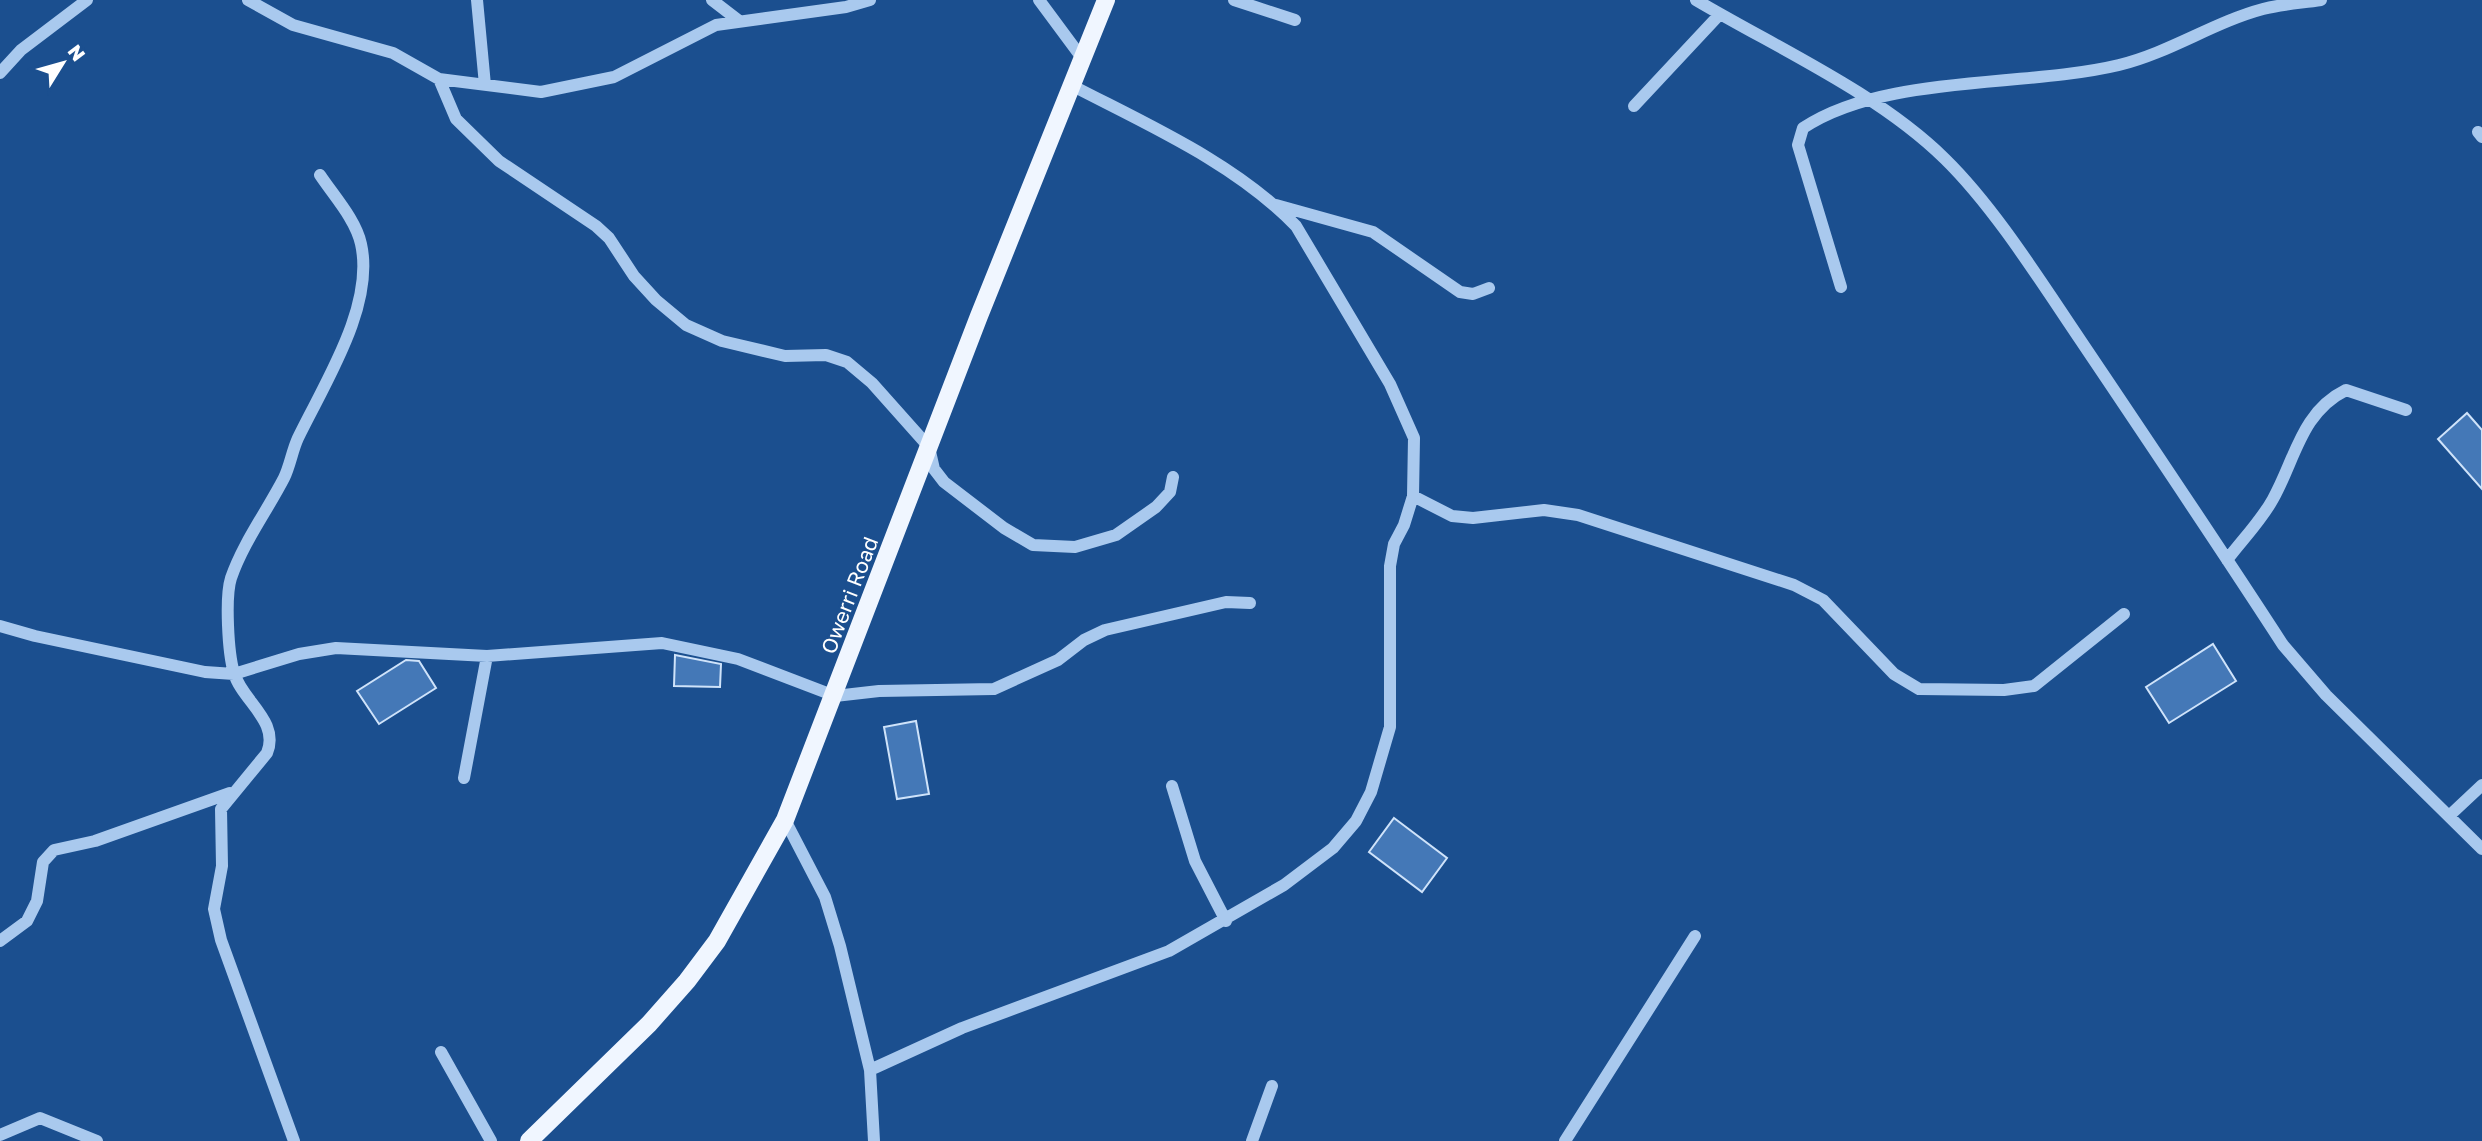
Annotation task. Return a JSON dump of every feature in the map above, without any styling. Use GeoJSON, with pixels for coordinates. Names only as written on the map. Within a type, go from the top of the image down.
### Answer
{"type":"FeatureCollection","features":[{"type":"Feature","properties":{"kind":"main road","name":"Owerri Road"},"geometry":{"type":"LineString","coordinates":[[529,1141],[649,1024],[687,981],[717,942],[785,820],[1106,0]]}},
{"type":"Feature","properties":{"kind":"street"},"geometry":{"type":"LineString","coordinates":[[0,73],[21,50],[87,0]]}},
{"type":"Feature","properties":{"kind":"street"},"geometry":{"type":"LineString","coordinates":[[248,0],[293,25],[393,53],[439,79],[541,92],[602,80],[716,25],[870,0]]}},
{"type":"Feature","properties":{"kind":"street"},"geometry":{"type":"LineString","coordinates":[[477,0],[485,85]]}},
{"type":"Feature","properties":{"kind":"street"},"geometry":{"type":"LineString","coordinates":[[712,0],[738,20]]}},
{"type":"Feature","properties":{"kind":"street"},"geometry":{"type":"LineString","coordinates":[[1039,0],[1082,58]]}},
{"type":"Feature","properties":{"kind":"street"},"geometry":{"type":"LineString","coordinates":[[1234,0],[1295,20]]}},
{"type":"Feature","properties":{"kind":"street"},"geometry":{"type":"LineString","coordinates":[[1696,0],[1868,98],[1909,127],[1946,159],[1981,200],[2061,311],[2283,645],[2326,695],[2482,849]]}},
{"type":"Feature","properties":{"kind":"street"},"geometry":{"type":"LineString","coordinates":[[1841,286],[1798,145],[1803,128],[1811,123],[1868,98],[2066,75],[2121,64],[2266,5],[2321,0]]}},
{"type":"Feature","properties":{"kind":"street"},"geometry":{"type":"LineString","coordinates":[[1634,106],[1720,14]]}},
{"type":"Feature","properties":{"kind":"street"},"geometry":{"type":"LineString","coordinates":[[439,79],[456,119],[464,127],[499,161],[596,226],[609,239],[634,276],[656,300],[686,325],[722,341],[785,356],[826,355],[847,362],[872,383],[929,447],[934,469],[944,482],[1004,528],[1033,545],[1076,547],[1116,535],[1156,507],[1170,492],[1173,477]]}},
{"type":"Feature","properties":{"kind":"street"},"geometry":{"type":"LineString","coordinates":[[870,1070],[962,1028],[1170,951],[1284,885],[1333,848],[1356,821],[1371,792],[1390,727],[1392,555],[1413,496],[1414,438],[1390,384],[1296,226],[1276,205],[1220,167],[1071,85]]}},
{"type":"Feature","properties":{"kind":"street"},"geometry":{"type":"LineString","coordinates":[[294,1141],[222,940],[214,909],[222,866],[221,809],[267,753],[271,742],[268,728],[234,674],[229,627],[231,579],[285,475],[296,443],[352,324],[364,270],[361,242],[353,225],[320,176]]}},
{"type":"Feature","properties":{"kind":"street"},"geometry":{"type":"LineString","coordinates":[[1276,205],[1373,232],[1460,292],[1473,294],[1489,288]]}},
{"type":"Feature","properties":{"kind":"street"},"geometry":{"type":"LineString","coordinates":[[2227,559],[2273,500],[2301,435],[2331,398],[2346,390],[2406,410]]}},
{"type":"Feature","properties":{"kind":"street"},"geometry":{"type":"LineString","coordinates":[[1413,496],[1451,516],[1473,519],[1544,510],[1578,515],[1794,584],[1822,600],[1894,674],[1919,689],[2004,690],[2034,686],[2124,614]]}},
{"type":"Feature","properties":{"kind":"street"},"geometry":{"type":"LineString","coordinates":[[0,626],[192,670],[234,674],[299,654],[336,648],[487,656],[662,643],[738,659],[835,696],[879,691],[994,689],[1058,660],[1084,640],[1105,630],[1226,602],[1250,603]]}},
{"type":"Feature","properties":{"kind":"street"},"geometry":{"type":"LineString","coordinates":[[464,778],[487,656]]}},
{"type":"Feature","properties":{"kind":"street"},"geometry":{"type":"LineString","coordinates":[[2449,816],[2482,785]]}},
{"type":"Feature","properties":{"kind":"street"},"geometry":{"type":"LineString","coordinates":[[1172,786],[1195,861],[1226,921]]}},
{"type":"Feature","properties":{"kind":"street"},"geometry":{"type":"LineString","coordinates":[[0,941],[27,921],[37,901],[43,862],[54,850],[106,837],[232,793]]}},
{"type":"Feature","properties":{"kind":"street"},"geometry":{"type":"LineString","coordinates":[[785,820],[825,897],[841,946],[870,1070],[874,1141]]}},
{"type":"Feature","properties":{"kind":"street"},"geometry":{"type":"LineString","coordinates":[[1565,1141],[1695,936]]}},
{"type":"Feature","properties":{"kind":"street"},"geometry":{"type":"LineString","coordinates":[[441,1052],[491,1141]]}},
{"type":"Feature","properties":{"kind":"street"},"geometry":{"type":"LineString","coordinates":[[1251,1141],[1272,1086]]}},
{"type":"Feature","properties":{"kind":"street"},"geometry":{"type":"LineString","coordinates":[[0,1135],[40,1118],[97,1141]]}},
{"type":"Feature","properties":{"kind":"building"},"geometry":{"type":"Polygon","coordinates":[[[2467,413],[2482,430],[2482,489],[2438,439],[2467,413]]]}},
{"type":"Feature","properties":{"kind":"building"},"geometry":{"type":"Polygon","coordinates":[[[2213,644],[2236,681],[2169,723],[2146,687],[2213,644]]]}},
{"type":"Feature","properties":{"kind":"building"},"geometry":{"type":"Polygon","coordinates":[[[675,655],[721,664],[720,687],[674,686],[675,655]]]}},
{"type":"Feature","properties":{"kind":"building"},"geometry":{"type":"Polygon","coordinates":[[[406,660],[419,661],[436,688],[379,724],[357,691],[406,660]]]}},
{"type":"Feature","properties":{"kind":"building"},"geometry":{"type":"Polygon","coordinates":[[[916,721],[929,794],[897,799],[884,727],[916,721]]]}},
{"type":"Feature","properties":{"kind":"building"},"geometry":{"type":"Polygon","coordinates":[[[1394,818],[1447,858],[1422,892],[1369,852],[1394,818]]]}}]}
